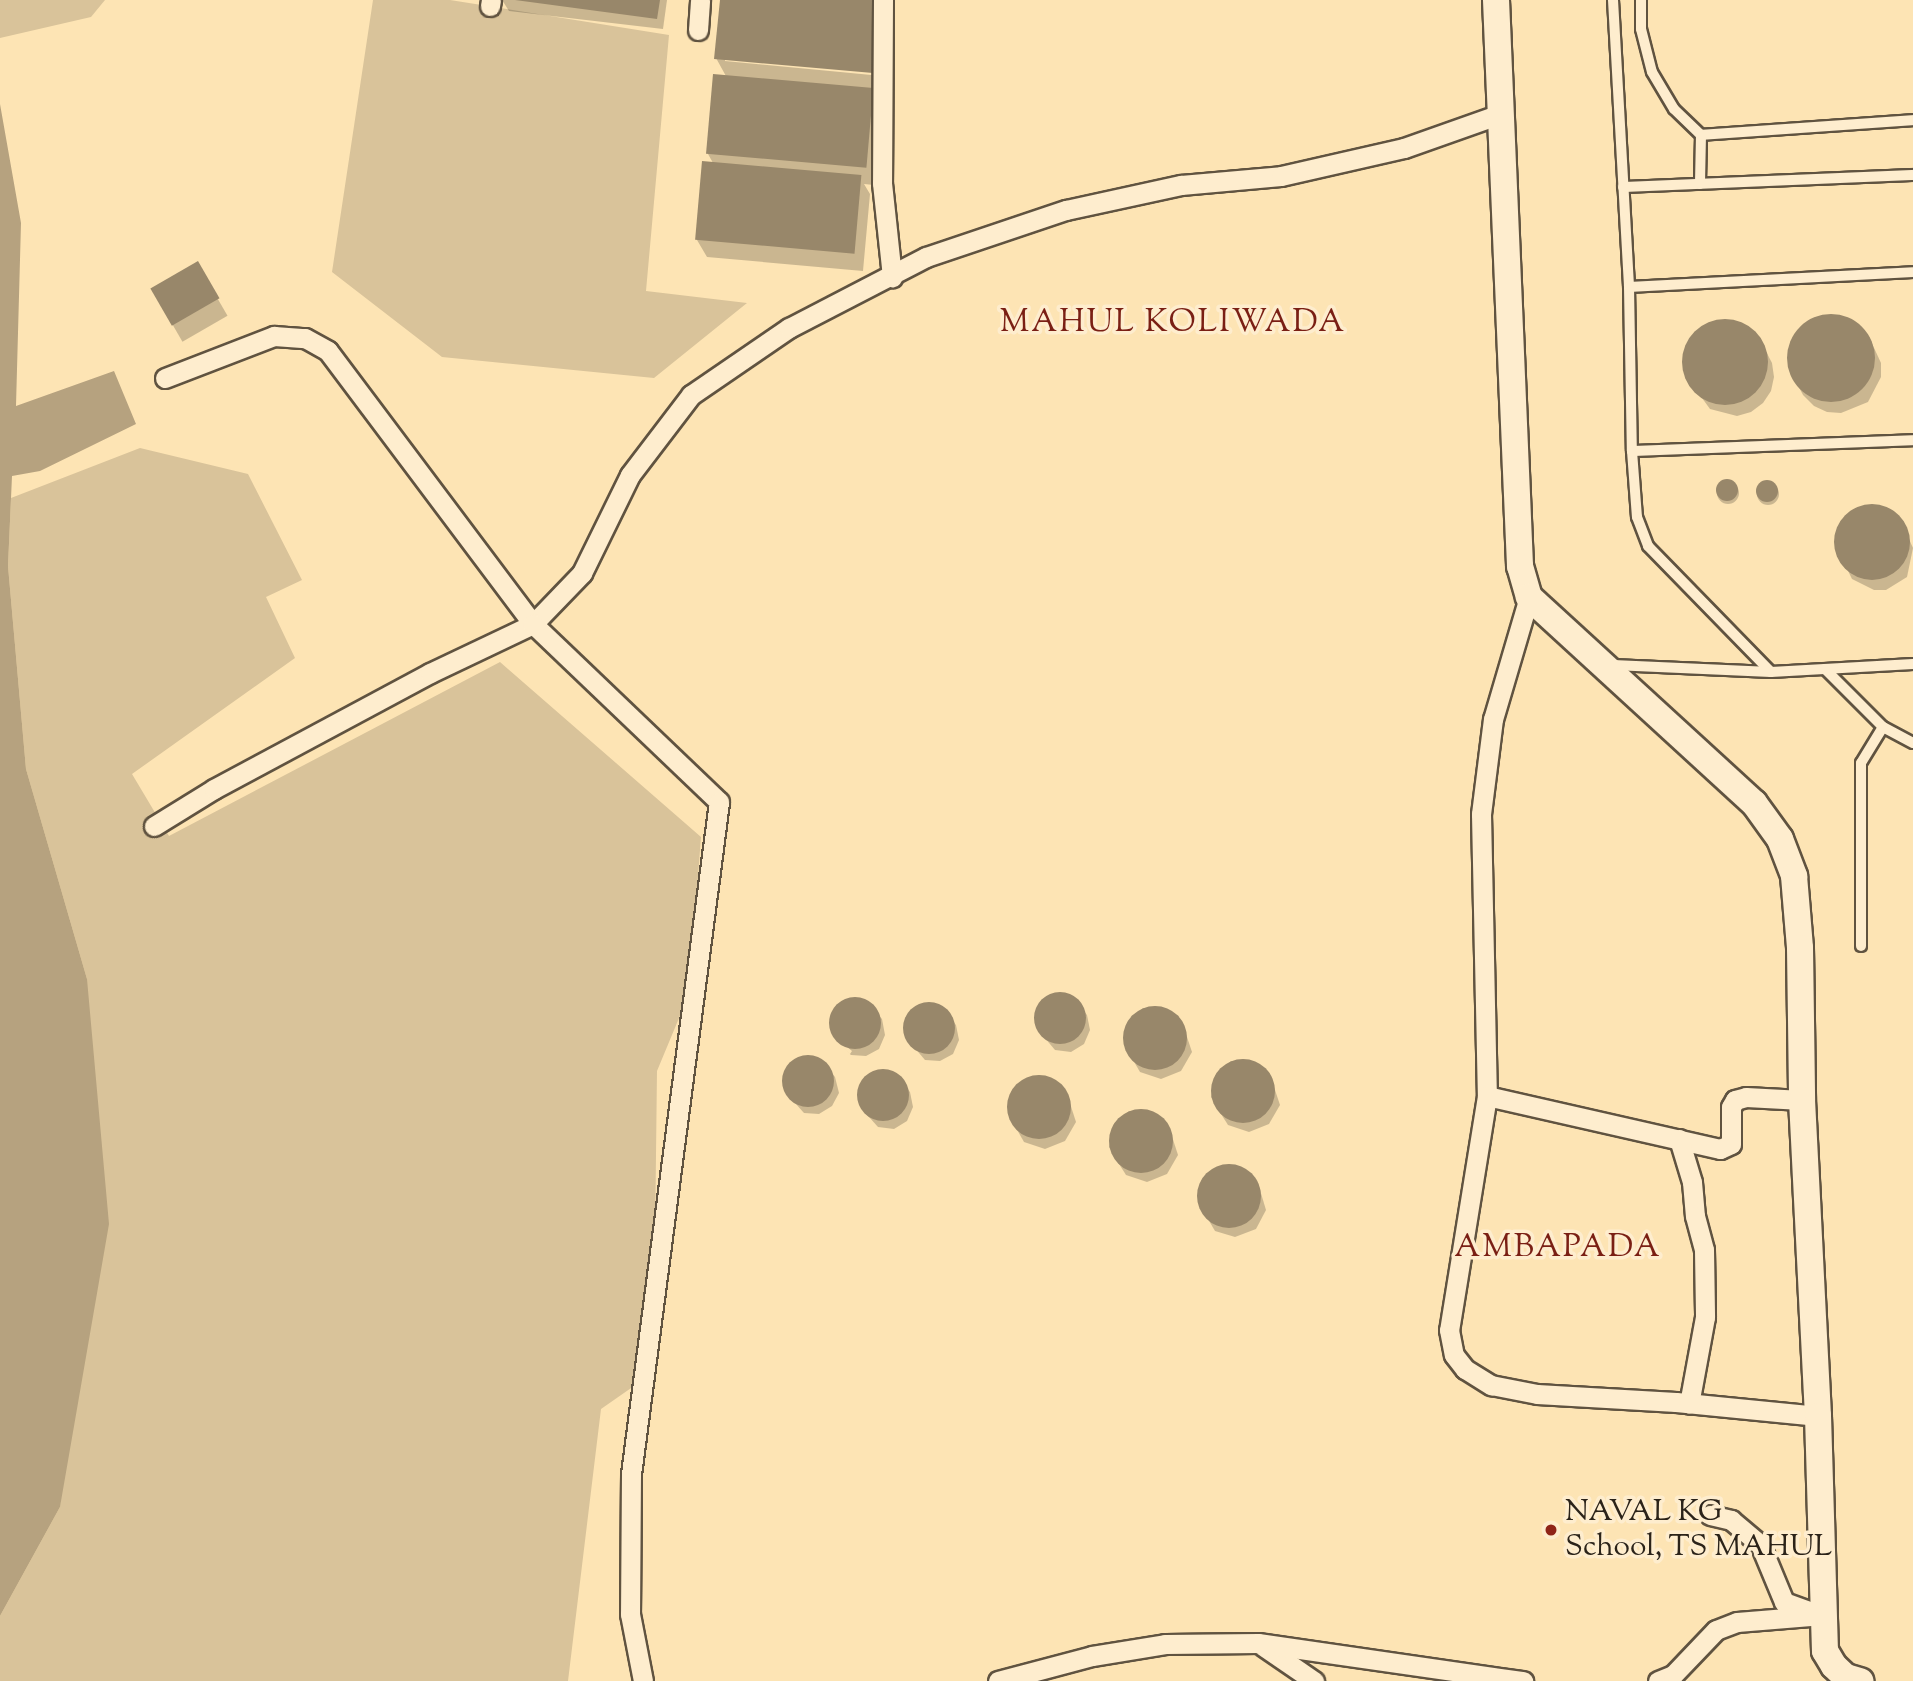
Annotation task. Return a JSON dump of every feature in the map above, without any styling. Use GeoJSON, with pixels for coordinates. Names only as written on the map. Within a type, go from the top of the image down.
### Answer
{"type":"FeatureCollection","features":[{"type":"Feature","properties":{"kind":"street"},"geometry":{"type":"LineString","coordinates":[[698,30],[700,0]]}},
{"type":"Feature","properties":{"kind":"street"},"geometry":{"type":"LineString","coordinates":[[884,0],[882,183],[892,276]]}},
{"type":"Feature","properties":{"kind":"street"},"geometry":{"type":"LineString","coordinates":[[1496,0],[1520,566],[1529,597],[1754,803],[1780,839],[1794,876],[1800,948],[1802,1100],[1818,1416],[1825,1651],[1846,1677],[1860,1681]]}},
{"type":"Feature","properties":{"kind":"street"},"geometry":{"type":"LineString","coordinates":[[154,826],[214,789],[430,673],[533,624],[582,573],[630,475],[691,395],[789,328],[926,257],[1066,210],[1181,185],[1281,176],[1404,148],[1500,114]]}},
{"type":"Feature","properties":{"kind":"street"},"geometry":{"type":"LineString","coordinates":[[165,378],[274,336],[305,338],[328,351],[533,624],[719,802],[631,1474],[630,1614],[643,1681]]}},
{"type":"Feature","properties":{"kind":"street"},"geometry":{"type":"LineString","coordinates":[[1529,597],[1493,719],[1481,814],[1487,1096],[1449,1330],[1454,1355],[1465,1368],[1491,1385],[1537,1394],[1818,1416]]}},
{"type":"Feature","properties":{"kind":"street"},"geometry":{"type":"LineString","coordinates":[[1487,1096],[1720,1149],[1731,1144],[1731,1107],[1735,1100],[1746,1097],[1802,1100]]}},
{"type":"Feature","properties":{"kind":"street"},"geometry":{"type":"LineString","coordinates":[[1679,1139],[1692,1182],[1695,1216],[1704,1250],[1705,1317],[1689,1404]]}},
{"type":"Feature","properties":{"kind":"street"},"geometry":{"type":"LineString","coordinates":[[1710,1515],[1731,1520],[1760,1544],[1784,1602],[1823,1615]]}},
{"type":"Feature","properties":{"kind":"street"},"geometry":{"type":"LineString","coordinates":[[1658,1681],[1673,1675],[1716,1630],[1737,1622],[1823,1615]]}},
{"type":"Feature","properties":{"kind":"street"},"geometry":{"type":"LineString","coordinates":[[1258,1643],[1314,1681]]}},
{"type":"Feature","properties":{"kind":"street"},"geometry":{"type":"LineString","coordinates":[[998,1681],[1091,1656],[1165,1644],[1258,1643],[1523,1681]]}},
{"type":"Feature","properties":{"kind":"lane"},"geometry":{"type":"LineString","coordinates":[[1613,0],[1629,287],[1632,451],[1637,517],[1648,546],[1771,672]]}},
{"type":"Feature","properties":{"kind":"lane"},"geometry":{"type":"LineString","coordinates":[[1641,0],[1641,29],[1652,72],[1674,109],[1701,135],[1700,184]]}},
{"type":"Feature","properties":{"kind":"lane"},"geometry":{"type":"LineString","coordinates":[[1701,135],[1913,120]]}},
{"type":"Feature","properties":{"kind":"lane"},"geometry":{"type":"LineString","coordinates":[[1623,187],[1913,175]]}},
{"type":"Feature","properties":{"kind":"lane"},"geometry":{"type":"LineString","coordinates":[[1629,287],[1913,272]]}},
{"type":"Feature","properties":{"kind":"lane"},"geometry":{"type":"LineString","coordinates":[[1632,451],[1913,440]]}},
{"type":"Feature","properties":{"kind":"lane"},"geometry":{"type":"LineString","coordinates":[[1605,664],[1771,672],[1913,664]]}},
{"type":"Feature","properties":{"kind":"lane"},"geometry":{"type":"LineString","coordinates":[[1825,669],[1883,727],[1913,743]]}},
{"type":"Feature","properties":{"kind":"lane"},"geometry":{"type":"LineString","coordinates":[[1861,946],[1861,763],[1883,727]]}},
{"type":"Feature","properties":{"kind":"shaded area"},"geometry":{"type":"Polygon","coordinates":[[[0,0],[105,0],[91,17],[0,38],[0,0]]]}},
{"type":"Feature","properties":{"kind":"shaded area"},"geometry":{"type":"Polygon","coordinates":[[[373,0],[450,0],[669,35],[646,291],[747,303],[654,378],[442,357],[332,272],[373,0]]]}},
{"type":"Feature","properties":{"kind":"shaded area"},"geometry":{"type":"Polygon","coordinates":[[[0,104],[21,223],[16,406],[114,371],[136,424],[40,471],[12,476],[8,566],[26,769],[87,979],[109,1224],[60,1507],[0,1616],[0,104]]]}},
{"type":"Feature","properties":{"kind":"shaded area"},"geometry":{"type":"Polygon","coordinates":[[[140,448],[248,474],[302,580],[266,597],[295,658],[132,774],[169,836],[500,662],[701,837],[689,994],[657,1071],[655,1239],[634,1386],[601,1409],[568,1681],[0,1681],[0,1616],[60,1507],[87,979],[26,769],[8,566],[11,498],[140,448]]]}},
{"type":"Feature","properties":{"kind":"building"},"geometry":{"type":"Polygon","coordinates":[[[515,0],[660,0],[657,19],[515,0]]]}},
{"type":"Feature","properties":{"kind":"building"},"geometry":{"type":"Polygon","coordinates":[[[720,0],[880,0],[873,73],[714,59],[720,0]]]}},
{"type":"Feature","properties":{"kind":"building"},"geometry":{"type":"Polygon","coordinates":[[[713,74],[873,88],[866,168],[706,154],[713,74]]]}},
{"type":"Feature","properties":{"kind":"building"},"geometry":{"type":"Polygon","coordinates":[[[702,161],[861,175],[855,254],[695,240],[702,161]]]}},
{"type":"Feature","properties":{"kind":"building"},"geometry":{"type":"Polygon","coordinates":[[[198,261],[220,298],[172,326],[150,288],[198,261]]]}},
{"type":"Feature","properties":{"kind":"building"},"geometry":{"type":"Polygon","coordinates":[[[1831,314],[1856,321],[1868,333],[1875,358],[1868,383],[1856,395],[1831,402],[1806,395],[1794,383],[1787,358],[1794,333],[1806,321],[1831,314]]]}},
{"type":"Feature","properties":{"kind":"building"},"geometry":{"type":"Polygon","coordinates":[[[1725,319],[1749,326],[1761,338],[1768,362],[1761,386],[1749,398],[1725,405],[1701,398],[1689,386],[1682,362],[1689,338],[1701,326],[1725,319]]]}},
{"type":"Feature","properties":{"kind":"building"},"geometry":{"type":"Polygon","coordinates":[[[1727,479],[1735,482],[1738,490],[1735,498],[1727,501],[1719,498],[1716,490],[1719,482],[1727,479]]]}},
{"type":"Feature","properties":{"kind":"building"},"geometry":{"type":"Polygon","coordinates":[[[1767,480],[1775,483],[1778,491],[1775,499],[1767,502],[1759,499],[1756,491],[1759,483],[1767,480]]]}},
{"type":"Feature","properties":{"kind":"building"},"geometry":{"type":"Polygon","coordinates":[[[1872,504],[1886,507],[1899,515],[1907,528],[1910,542],[1907,556],[1899,569],[1886,577],[1872,580],[1858,577],[1845,569],[1837,556],[1834,542],[1837,528],[1845,515],[1858,507],[1872,504]]]}},
{"type":"Feature","properties":{"kind":"building"},"geometry":{"type":"Polygon","coordinates":[[[1060,992],[1070,994],[1078,1000],[1084,1008],[1084,1028],[1078,1036],[1070,1042],[1060,1044],[1050,1042],[1042,1036],[1036,1028],[1034,1018],[1036,1008],[1042,1000],[1050,994],[1060,992]]]}},
{"type":"Feature","properties":{"kind":"building"},"geometry":{"type":"Polygon","coordinates":[[[855,997],[865,999],[873,1005],[879,1013],[879,1033],[873,1041],[865,1047],[855,1049],[845,1047],[837,1041],[831,1033],[829,1023],[831,1013],[837,1005],[845,999],[855,997]]]}},
{"type":"Feature","properties":{"kind":"building"},"geometry":{"type":"Polygon","coordinates":[[[929,1002],[939,1004],[947,1010],[953,1018],[953,1038],[947,1046],[939,1052],[929,1054],[919,1052],[911,1046],[905,1038],[903,1028],[905,1018],[911,1010],[919,1004],[929,1002]]]}},
{"type":"Feature","properties":{"kind":"building"},"geometry":{"type":"Polygon","coordinates":[[[1149,1006],[1161,1006],[1178,1015],[1185,1026],[1185,1050],[1178,1061],[1161,1070],[1149,1070],[1137,1065],[1128,1056],[1123,1044],[1123,1032],[1128,1020],[1137,1011],[1149,1006]]]}},
{"type":"Feature","properties":{"kind":"building"},"geometry":{"type":"Polygon","coordinates":[[[808,1055],[818,1057],[826,1063],[832,1071],[832,1091],[826,1099],[818,1105],[808,1107],[798,1105],[790,1099],[784,1091],[782,1081],[784,1071],[790,1063],[798,1057],[808,1055]]]}},
{"type":"Feature","properties":{"kind":"building"},"geometry":{"type":"Polygon","coordinates":[[[1237,1059],[1249,1059],[1266,1068],[1273,1079],[1273,1103],[1266,1114],[1249,1123],[1237,1123],[1225,1118],[1216,1109],[1211,1097],[1211,1085],[1216,1073],[1225,1064],[1237,1059]]]}},
{"type":"Feature","properties":{"kind":"building"},"geometry":{"type":"Polygon","coordinates":[[[883,1069],[893,1071],[901,1077],[907,1085],[907,1105],[901,1113],[893,1119],[883,1121],[873,1119],[865,1113],[859,1105],[857,1095],[859,1085],[865,1077],[873,1071],[883,1069]]]}},
{"type":"Feature","properties":{"kind":"building"},"geometry":{"type":"Polygon","coordinates":[[[1033,1075],[1045,1075],[1062,1084],[1069,1095],[1069,1119],[1062,1130],[1045,1139],[1033,1139],[1021,1134],[1012,1125],[1007,1113],[1007,1101],[1012,1089],[1021,1080],[1033,1075]]]}},
{"type":"Feature","properties":{"kind":"building"},"geometry":{"type":"Polygon","coordinates":[[[1135,1109],[1147,1109],[1164,1118],[1171,1129],[1171,1153],[1164,1164],[1147,1173],[1135,1173],[1123,1168],[1114,1159],[1109,1147],[1109,1135],[1114,1123],[1123,1114],[1135,1109]]]}},
{"type":"Feature","properties":{"kind":"building"},"geometry":{"type":"Polygon","coordinates":[[[1223,1164],[1235,1164],[1252,1173],[1259,1184],[1259,1208],[1252,1219],[1235,1228],[1223,1228],[1211,1223],[1202,1214],[1197,1202],[1197,1190],[1202,1178],[1211,1169],[1223,1164]]]}},
{"type":"Feature","properties":{"kind":"place","name":"NAVAL KG School, TS MAHUL"},"geometry":{"type":"Point","coordinates":[1551,1530]}},
{"type":"Feature","properties":{"kind":"district","name":"MAHUL KOLIWADA"},"geometry":{"type":"Point","coordinates":[1173,323]}},
{"type":"Feature","properties":{"kind":"district","name":"AMBAPADA"},"geometry":{"type":"Point","coordinates":[1558,1248]}}]}
